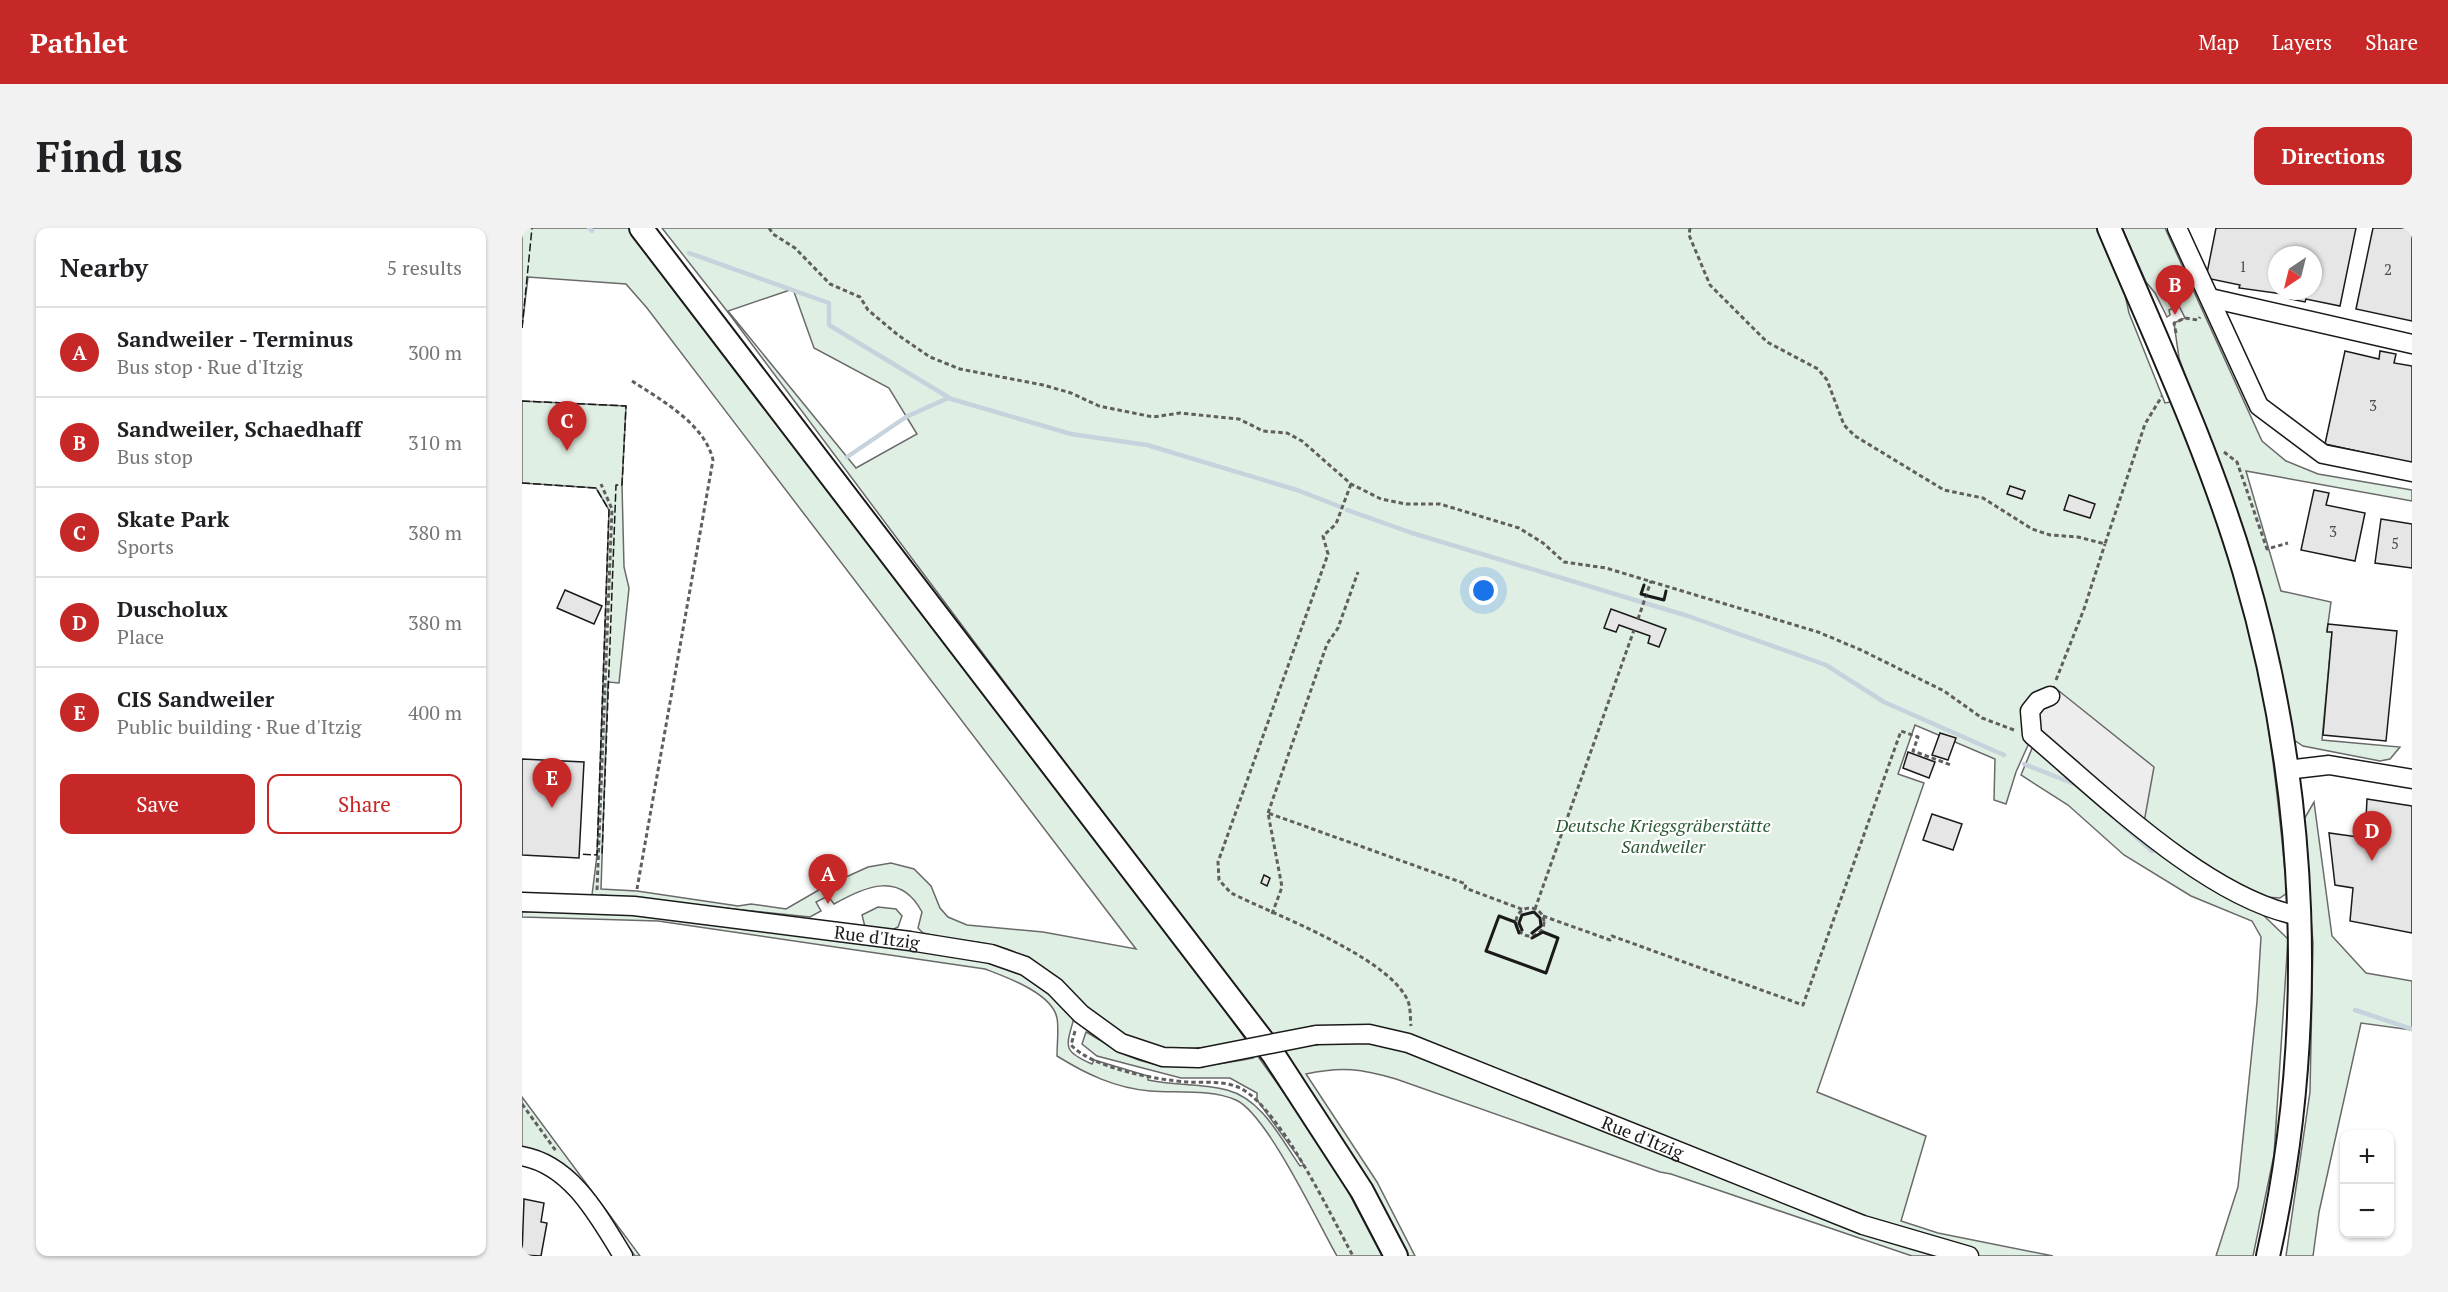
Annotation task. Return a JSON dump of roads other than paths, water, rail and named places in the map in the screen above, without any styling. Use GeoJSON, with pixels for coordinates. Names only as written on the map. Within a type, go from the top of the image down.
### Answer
{"type":"FeatureCollection","features":[{"type":"Feature","properties":{"kind":"main road"},"geometry":{"type":"LineString","coordinates":[[641,228],[1273,1054],[1362,1191],[1396,1256]]}},
{"type":"Feature","properties":{"kind":"main road"},"geometry":{"type":"LineString","coordinates":[[2109,228],[2178,387],[2219,493],[2245,571],[2268,666],[2286,770],[2300,915],[2296,1066],[2285,1164],[2268,1256]]}},
{"type":"Feature","properties":{"kind":"street"},"geometry":{"type":"LineString","coordinates":[[2177,228],[2259,406],[2323,454],[2412,472]]}},
{"type":"Feature","properties":{"kind":"street"},"geometry":{"type":"LineString","coordinates":[[2212,303],[2412,344]]}},
{"type":"Feature","properties":{"kind":"street"},"geometry":{"type":"LineString","coordinates":[[2050,696],[2038,701],[2030,711],[2032,735],[2143,828],[2222,885],[2276,911],[2300,915]]}},
{"type":"Feature","properties":{"kind":"street"},"geometry":{"type":"LineString","coordinates":[[2286,770],[2329,765],[2412,779]]}},
{"type":"Feature","properties":{"kind":"street","name":"Rue d'Itzig"},"geometry":{"type":"LineString","coordinates":[[522,902],[634,906],[900,939],[991,954],[1025,966],[1055,987],[1081,1014],[1121,1043],[1163,1058],[1199,1058],[1316,1035],[1369,1034],[1408,1043],[1863,1225],[1969,1256]]}},
{"type":"Feature","properties":{"kind":"street"},"geometry":{"type":"LineString","coordinates":[[522,1156],[551,1166],[571,1182],[592,1207],[622,1256]]}},
{"type":"Feature","properties":{"kind":"street"},"geometry":{"type":"LineString","coordinates":[[522,1162],[546,1176],[567,1193],[622,1256]]}},
{"type":"Feature","properties":{"kind":"waterway"},"geometry":{"type":"LineString","coordinates":[[589,228],[592,231]]}},
{"type":"Feature","properties":{"kind":"waterway"},"geometry":{"type":"LineString","coordinates":[[689,253],[829,303],[829,325],[948,397]]}},
{"type":"Feature","properties":{"kind":"waterway"},"geometry":{"type":"LineString","coordinates":[[847,457],[906,417],[948,398],[1071,434],[1147,445],[1297,490],[1341,507]]}},
{"type":"Feature","properties":{"kind":"waterway"},"geometry":{"type":"LineString","coordinates":[[1347,510],[1412,533],[1688,616],[1826,665],[1884,702],[2004,755]]}},
{"type":"Feature","properties":{"kind":"waterway"},"geometry":{"type":"LineString","coordinates":[[2024,764],[2077,785]]}},
{"type":"Feature","properties":{"kind":"waterway"},"geometry":{"type":"LineString","coordinates":[[2117,820],[2152,851]]}},
{"type":"Feature","properties":{"kind":"waterway"},"geometry":{"type":"LineString","coordinates":[[2355,1010],[2412,1029]]}},
{"type":"Feature","properties":{"kind":"place","name":"Sandweiler, Schaedhaff"},"geometry":{"type":"Point","coordinates":[2175,315]}},
{"type":"Feature","properties":{"kind":"place","name":"Skate Park"},"geometry":{"type":"Point","coordinates":[567,451]}},
{"type":"Feature","properties":{"kind":"place","name":"CIS Sandweiler"},"geometry":{"type":"Point","coordinates":[552,808]}},
{"type":"Feature","properties":{"kind":"place","name":"Duscholux"},"geometry":{"type":"Point","coordinates":[2372,861]}},
{"type":"Feature","properties":{"kind":"place","name":"Sandweiler - Terminus"},"geometry":{"type":"Point","coordinates":[828,904]}},
{"type":"Feature","properties":{"kind":"park label","name":"Deutsche Kriegsgräberstätte Sandweiler"},"geometry":{"type":"Point","coordinates":[1663,835]}}]}
